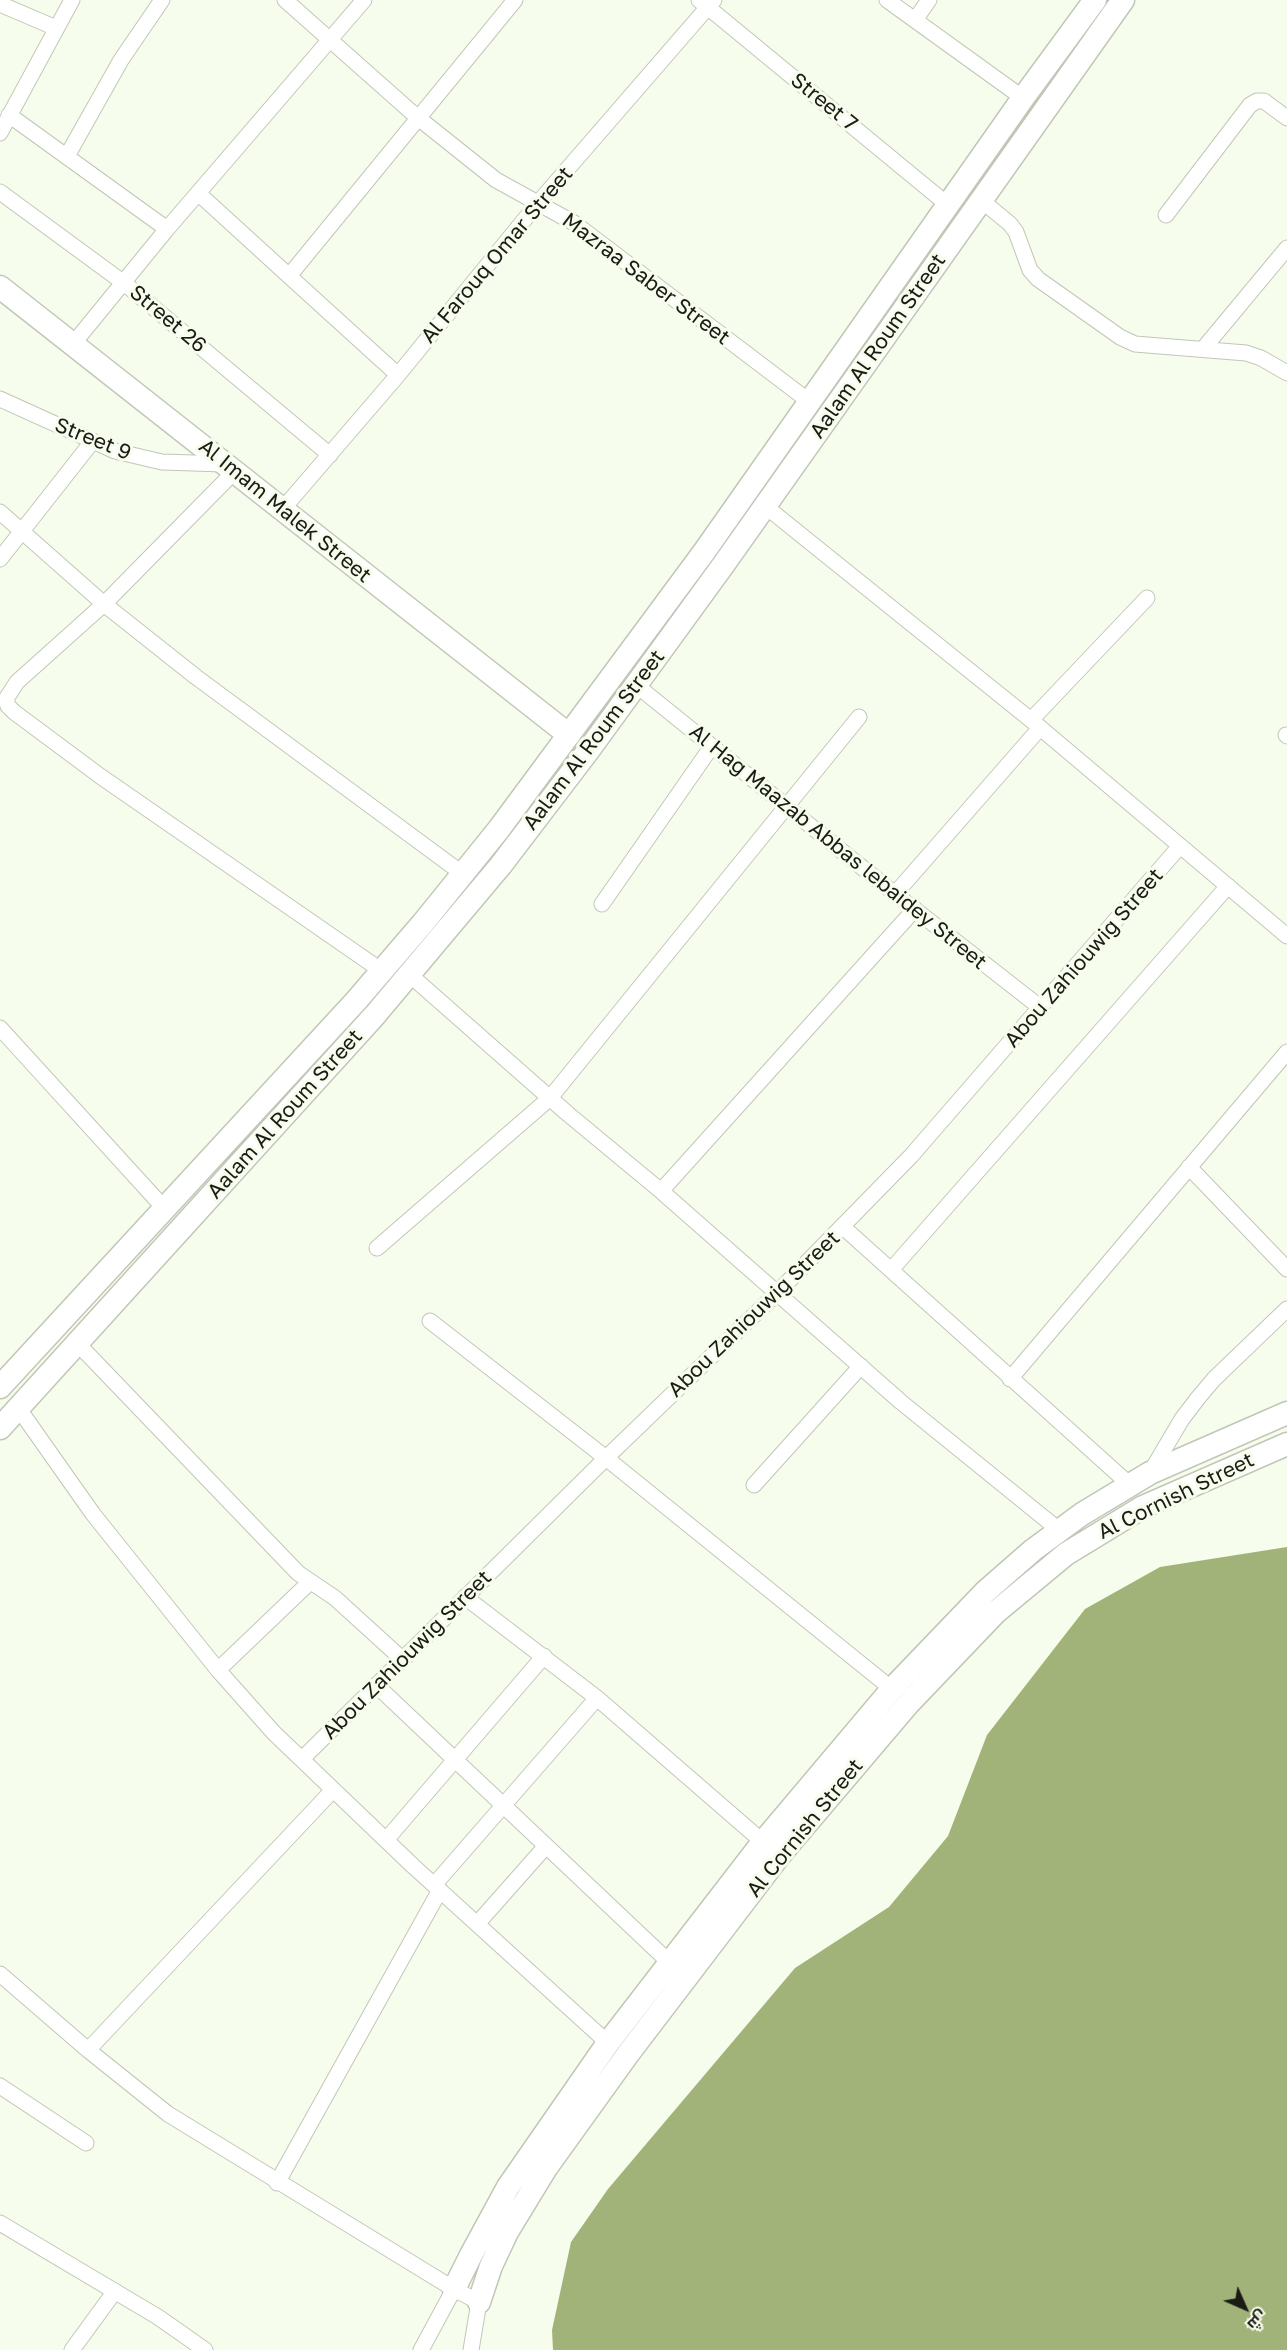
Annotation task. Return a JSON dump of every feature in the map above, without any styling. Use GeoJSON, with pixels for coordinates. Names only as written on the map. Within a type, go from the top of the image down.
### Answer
{"type":"FeatureCollection","features":[{"type":"Feature","properties":{"kind":"street"},"geometry":{"type":"LineString","coordinates":[[0,133],[72,0]]}},
{"type":"Feature","properties":{"kind":"street"},"geometry":{"type":"LineString","coordinates":[[67,156],[121,60],[162,0]]}},
{"type":"Feature","properties":{"kind":"street","name":"Mazraa Saber Street"},"geometry":{"type":"LineString","coordinates":[[285,0],[417,117],[496,180],[574,222],[810,402]]}},
{"type":"Feature","properties":{"kind":"street"},"geometry":{"type":"LineString","coordinates":[[73,344],[167,229],[364,0]]}},
{"type":"Feature","properties":{"kind":"street"},"geometry":{"type":"LineString","coordinates":[[289,276],[515,0]]}},
{"type":"Feature","properties":{"kind":"street"},"geometry":{"type":"LineString","coordinates":[[887,0],[1023,98]]}},
{"type":"Feature","properties":{"kind":"street"},"geometry":{"type":"LineString","coordinates":[[915,20],[929,0]]}},
{"type":"Feature","properties":{"kind":"street","name":"Aalam Al Roum Street"},"geometry":{"type":"LineString","coordinates":[[0,1385],[382,971],[464,874],[704,552],[1023,98],[1095,0]]}},
{"type":"Feature","properties":{"kind":"street","name":"Aalam Al Roum Street"},"geometry":{"type":"LineString","coordinates":[[0,1428],[410,975],[516,846],[724,564],[1123,0]]}},
{"type":"Feature","properties":{"kind":"street","name":"Al Farouq Omar Street"},"geometry":{"type":"LineString","coordinates":[[281,511],[398,375],[538,203],[707,2]]}},
{"type":"Feature","properties":{"kind":"street","name":"Street 7"},"geometry":{"type":"LineString","coordinates":[[707,2],[948,205]]}},
{"type":"Feature","properties":{"kind":"street"},"geometry":{"type":"LineString","coordinates":[[0,4],[56,28]]}},
{"type":"Feature","properties":{"kind":"street"},"geometry":{"type":"LineString","coordinates":[[1166,215],[1250,105],[1257,101],[1264,101],[1287,118]]}},
{"type":"Feature","properties":{"kind":"street"},"geometry":{"type":"LineString","coordinates":[[9,116],[167,229]]}},
{"type":"Feature","properties":{"kind":"street"},"geometry":{"type":"LineString","coordinates":[[986,151],[1006,164]]}},
{"type":"Feature","properties":{"kind":"street","name":"Street 26"},"geometry":{"type":"LineString","coordinates":[[0,192],[124,283],[330,455]]}},
{"type":"Feature","properties":{"kind":"street"},"geometry":{"type":"LineString","coordinates":[[198,193],[398,375]]}},
{"type":"Feature","properties":{"kind":"street"},"geometry":{"type":"LineString","coordinates":[[981,200],[1010,224],[1016,232],[1030,270],[1038,279],[1120,337],[1135,344],[1238,352],[1261,358],[1287,373]]}},
{"type":"Feature","properties":{"kind":"street"},"geometry":{"type":"LineString","coordinates":[[1203,349],[1287,248]]}},
{"type":"Feature","properties":{"kind":"street","name":"Al Imam Malek Street"},"geometry":{"type":"LineString","coordinates":[[0,287],[230,467],[281,511],[569,735]]}},
{"type":"Feature","properties":{"kind":"street","name":"Street 9"},"geometry":{"type":"LineString","coordinates":[[0,399],[123,454],[162,462],[230,467]]}},
{"type":"Feature","properties":{"kind":"street"},"geometry":{"type":"LineString","coordinates":[[0,559],[92,442]]}},
{"type":"Feature","properties":{"kind":"street"},"geometry":{"type":"LineString","coordinates":[[230,467],[104,604],[17,682],[6,699],[8,706],[109,782],[382,971]]}},
{"type":"Feature","properties":{"kind":"street"},"geometry":{"type":"LineString","coordinates":[[765,506],[1035,724],[1287,936]]}},
{"type":"Feature","properties":{"kind":"street"},"geometry":{"type":"LineString","coordinates":[[0,512],[104,604],[196,677],[464,874]]}},
{"type":"Feature","properties":{"kind":"street"},"geometry":{"type":"LineString","coordinates":[[704,552],[724,564]]}},
{"type":"Feature","properties":{"kind":"street"},"geometry":{"type":"LineString","coordinates":[[895,894],[1035,724],[1147,598]]}},
{"type":"Feature","properties":{"kind":"street","name":"Al Hag Maazab Abbas lebaidey Street"},"geometry":{"type":"LineString","coordinates":[[636,685],[895,894],[1041,1008]]}},
{"type":"Feature","properties":{"kind":"street"},"geometry":{"type":"LineString","coordinates":[[377,1248],[550,1098],[859,717]]}},
{"type":"Feature","properties":{"kind":"street"},"geometry":{"type":"LineString","coordinates":[[602,904],[712,746]]}},
{"type":"Feature","properties":{"kind":"street","name":"Abou Zahiouwig Street"},"geometry":{"type":"LineString","coordinates":[[302,1758],[843,1227],[919,1148],[1180,846]]}},
{"type":"Feature","properties":{"kind":"street"},"geometry":{"type":"LineString","coordinates":[[891,1270],[1228,886]]}},
{"type":"Feature","properties":{"kind":"street"},"geometry":{"type":"LineString","coordinates":[[661,1191],[915,909]]}},
{"type":"Feature","properties":{"kind":"street"},"geometry":{"type":"LineString","coordinates":[[410,975],[901,1402],[1059,1530]]}},
{"type":"Feature","properties":{"kind":"street"},"geometry":{"type":"LineString","coordinates":[[0,1028],[164,1208]]}},
{"type":"Feature","properties":{"kind":"street"},"geometry":{"type":"LineString","coordinates":[[1010,1379],[1287,1052]]}},
{"type":"Feature","properties":{"kind":"street"},"geometry":{"type":"LineString","coordinates":[[260,1105],[278,1122]]}},
{"type":"Feature","properties":{"kind":"street"},"geometry":{"type":"LineString","coordinates":[[1189,1167],[1287,1269]]}},
{"type":"Feature","properties":{"kind":"street"},"geometry":{"type":"LineString","coordinates":[[843,1227],[1129,1484]]}},
{"type":"Feature","properties":{"kind":"street"},"geometry":{"type":"LineString","coordinates":[[1170,1494],[1155,1471],[1182,1419],[1214,1379],[1287,1309]]}},
{"type":"Feature","properties":{"kind":"street"},"geometry":{"type":"LineString","coordinates":[[430,1321],[606,1458],[892,1689]]}},
{"type":"Feature","properties":{"kind":"street"},"geometry":{"type":"LineString","coordinates":[[77,1343],[298,1573],[335,1598],[402,1659]]}},
{"type":"Feature","properties":{"kind":"street"},"geometry":{"type":"LineString","coordinates":[[754,1485],[861,1366]]}},
{"type":"Feature","properties":{"kind":"street"},"geometry":{"type":"LineString","coordinates":[[18,1408],[93,1514],[218,1670],[274,1733],[437,1888],[608,2043]]}},
{"type":"Feature","properties":{"kind":"street","name":"Al Cornish Street"},"geometry":{"type":"LineString","coordinates":[[454,2289],[508,2187],[608,2043],[762,1842],[892,1689],[985,1592],[1059,1530],[1129,1484],[1287,1413]]}},
{"type":"Feature","properties":{"kind":"street","name":"Al Cornish Street"},"geometry":{"type":"LineString","coordinates":[[471,2350],[479,2301],[491,2266],[507,2232],[552,2158],[779,1856],[909,1703],[996,1612],[1041,1572],[1090,1537],[1170,1494],[1287,1444]]}},
{"type":"Feature","properties":{"kind":"street"},"geometry":{"type":"LineString","coordinates":[[218,1670],[310,1582]]}},
{"type":"Feature","properties":{"kind":"street"},"geometry":{"type":"LineString","coordinates":[[465,1597],[597,1698],[762,1842]]}},
{"type":"Feature","properties":{"kind":"street"},"geometry":{"type":"LineString","coordinates":[[386,1840],[544,1656]]}},
{"type":"Feature","properties":{"kind":"street"},"geometry":{"type":"LineString","coordinates":[[376,1685],[669,1962]]}},
{"type":"Feature","properties":{"kind":"street"},"geometry":{"type":"LineString","coordinates":[[278,2183],[437,1888],[503,1805],[597,1698]]}},
{"type":"Feature","properties":{"kind":"street"},"geometry":{"type":"LineString","coordinates":[[87,2050],[333,1791]]}},
{"type":"Feature","properties":{"kind":"street"},"geometry":{"type":"LineString","coordinates":[[477,1924],[546,1846]]}},
{"type":"Feature","properties":{"kind":"street"},"geometry":{"type":"LineString","coordinates":[[0,1974],[87,2050],[168,2114],[454,2289],[479,2301]]}},
{"type":"Feature","properties":{"kind":"street"},"geometry":{"type":"LineString","coordinates":[[0,2086],[86,2143]]}},
{"type":"Feature","properties":{"kind":"street"},"geometry":{"type":"LineString","coordinates":[[0,2223],[158,2317],[205,2350]]}},
{"type":"Feature","properties":{"kind":"street"},"geometry":{"type":"LineString","coordinates":[[421,2350],[454,2289]]}},
{"type":"Feature","properties":{"kind":"street"},"geometry":{"type":"LineString","coordinates":[[72,2350],[115,2291]]}},
{"type":"Feature","properties":{"kind":"shaded area"},"geometry":{"type":"Polygon","coordinates":[[[1287,1547],[1287,2350],[553,2350],[552,2330],[571,2242],[608,2189],[795,1968],[889,1907],[948,1836],[987,1735],[1085,1609],[1160,1567],[1287,1547]]]}}]}
